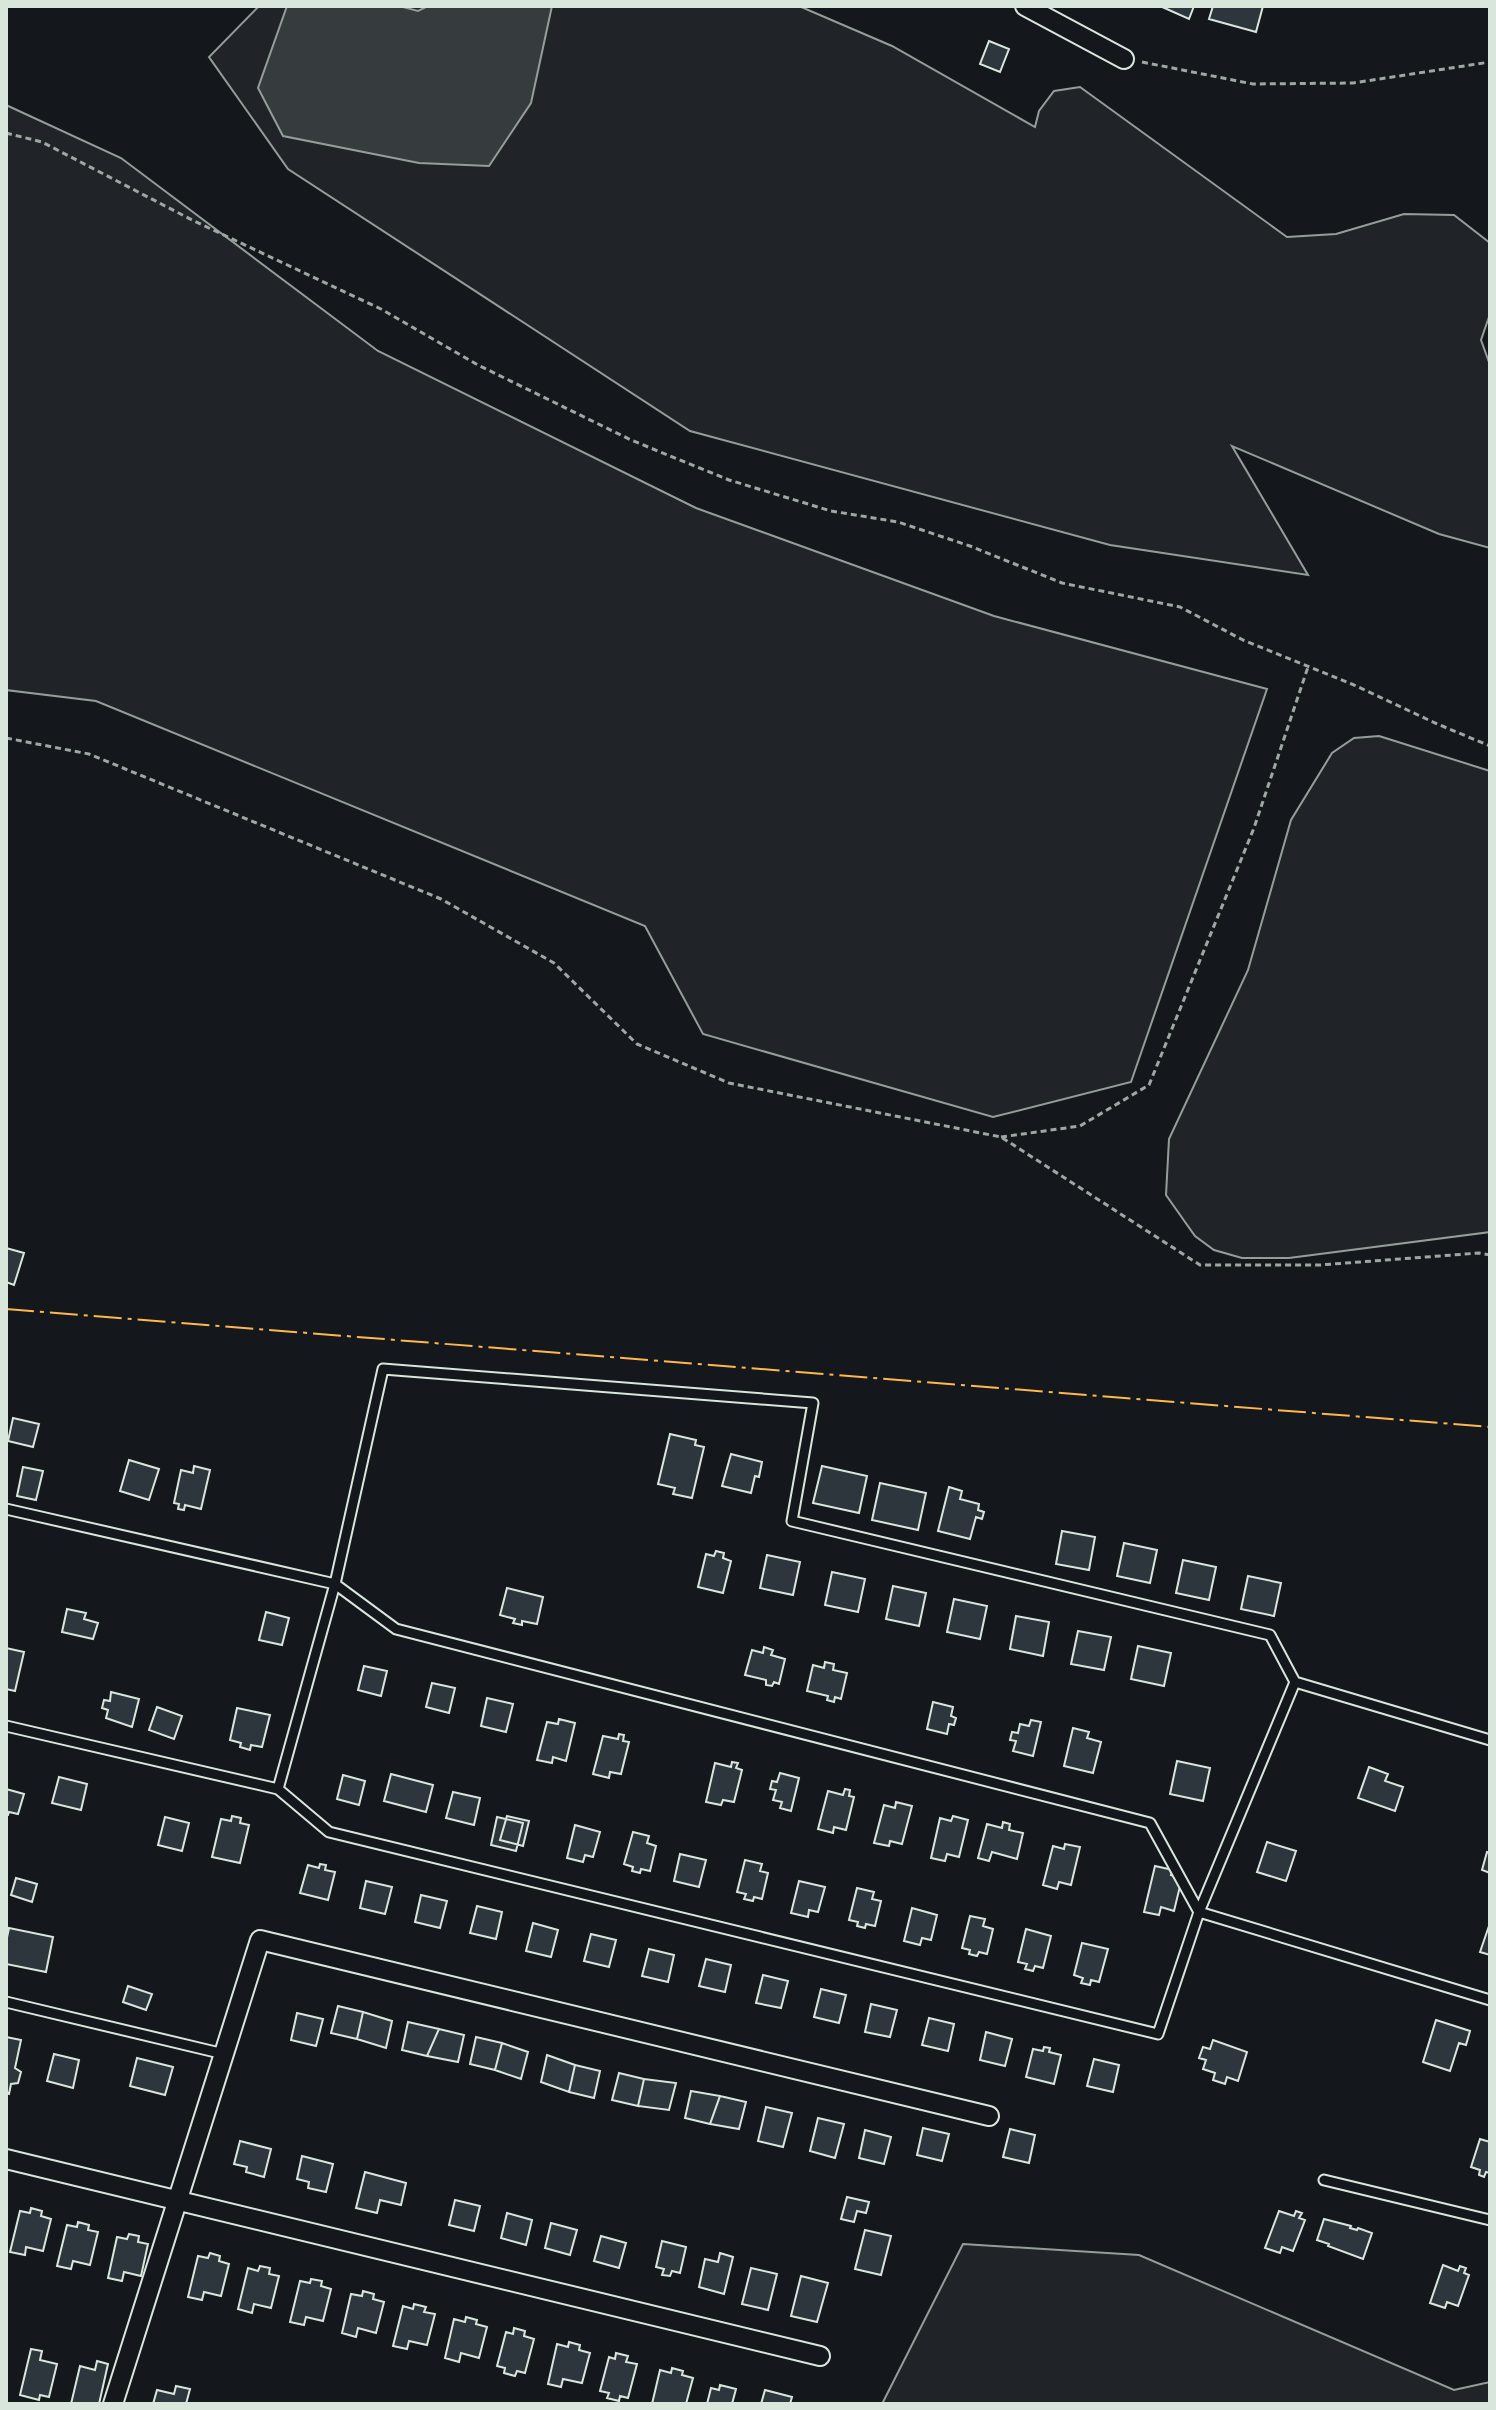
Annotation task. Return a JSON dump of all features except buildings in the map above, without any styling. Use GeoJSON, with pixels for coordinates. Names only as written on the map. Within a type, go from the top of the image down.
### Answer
{"type":"FeatureCollection","features":[{"type":"Feature","properties":{"kind":"street"},"geometry":{"type":"LineString","coordinates":[[1025,6],[1124,59]]}},
{"type":"Feature","properties":{"kind":"street"},"geometry":{"type":"LineString","coordinates":[[113,2404],[260,1940],[989,2116]]}},
{"type":"Feature","properties":{"kind":"street"},"geometry":{"type":"LineString","coordinates":[[6,2159],[820,2356]]}},
{"type":"Feature","properties":{"kind":"lane"},"geometry":{"type":"LineString","coordinates":[[278,1789],[335,1584],[383,1369],[813,1403],[792,1521],[1270,1635],[1295,1682],[1490,1740]]}},
{"type":"Feature","properties":{"kind":"lane"},"geometry":{"type":"LineString","coordinates":[[6,1509],[335,1584],[396,1629],[1150,1823],[1199,1912],[1490,2000]]}},
{"type":"Feature","properties":{"kind":"lane"},"geometry":{"type":"LineString","coordinates":[[6,1726],[278,1789],[329,1832],[1158,2034],[1199,1912],[1295,1682]]}},
{"type":"Feature","properties":{"kind":"lane"},"geometry":{"type":"LineString","coordinates":[[6,2002],[224,2054]]}},
{"type":"Feature","properties":{"kind":"lane"},"geometry":{"type":"LineString","coordinates":[[1324,2180],[1490,2220]]}},
{"type":"Feature","properties":{"kind":"path"},"geometry":{"type":"LineString","coordinates":[[1124,59],[1253,84],[1353,83],[1490,62]]}},
{"type":"Feature","properties":{"kind":"path"},"geometry":{"type":"LineString","coordinates":[[6,133],[42,142],[194,221],[381,309],[478,365],[631,440],[729,480],[831,511],[898,522],[970,546],[1062,583],[1180,607],[1243,640],[1354,685],[1490,746]]}},
{"type":"Feature","properties":{"kind":"path"},"geometry":{"type":"LineString","coordinates":[[6,738],[89,754],[441,899],[554,963],[637,1044],[729,1083],[1001,1137],[1080,1126],[1149,1085],[1254,828],[1308,667]]}},
{"type":"Feature","properties":{"kind":"path"},"geometry":{"type":"LineString","coordinates":[[1001,1137],[1200,1265],[1320,1265],[1479,1253],[1490,1255]]}},
{"type":"Feature","properties":{"kind":"shaded area"},"geometry":{"type":"Polygon","coordinates":[[[259,6],[799,6],[892,46],[1035,127],[1039,111],[1054,91],[1080,87],[1287,237],[1336,234],[1404,214],[1454,215],[1490,243],[1490,314],[1481,340],[1490,365],[1490,548],[1439,534],[1232,446],[1308,575],[1110,545],[690,431],[288,169],[209,57],[259,6]]]}},
{"type":"Feature","properties":{"kind":"shaded area"},"geometry":{"type":"Polygon","coordinates":[[[287,6],[399,6],[418,11],[428,6],[552,6],[531,103],[489,166],[419,163],[283,136],[258,88],[287,6]]]}},
{"type":"Feature","properties":{"kind":"shaded area"},"geometry":{"type":"Polygon","coordinates":[[[6,105],[121,158],[378,351],[696,508],[994,616],[1267,689],[1131,1082],[993,1117],[703,1034],[645,926],[96,701],[6,690],[6,105]]]}},
{"type":"Feature","properties":{"kind":"shaded area"},"geometry":{"type":"Polygon","coordinates":[[[1379,736],[1490,771],[1490,1232],[1289,1258],[1242,1258],[1214,1250],[1195,1236],[1166,1195],[1169,1139],[1248,970],[1291,820],[1332,753],[1354,738],[1379,736]]]}},
{"type":"Feature","properties":{"kind":"shaded area"},"geometry":{"type":"Polygon","coordinates":[[[963,2244],[1139,2255],[1454,2390],[1490,2382],[1490,2404],[882,2404],[963,2244]]]}},
{"type":"Feature","properties":{"kind":"power"},"geometry":{"type":"LineString","coordinates":[[6,1309],[1490,1427]]}}]}
